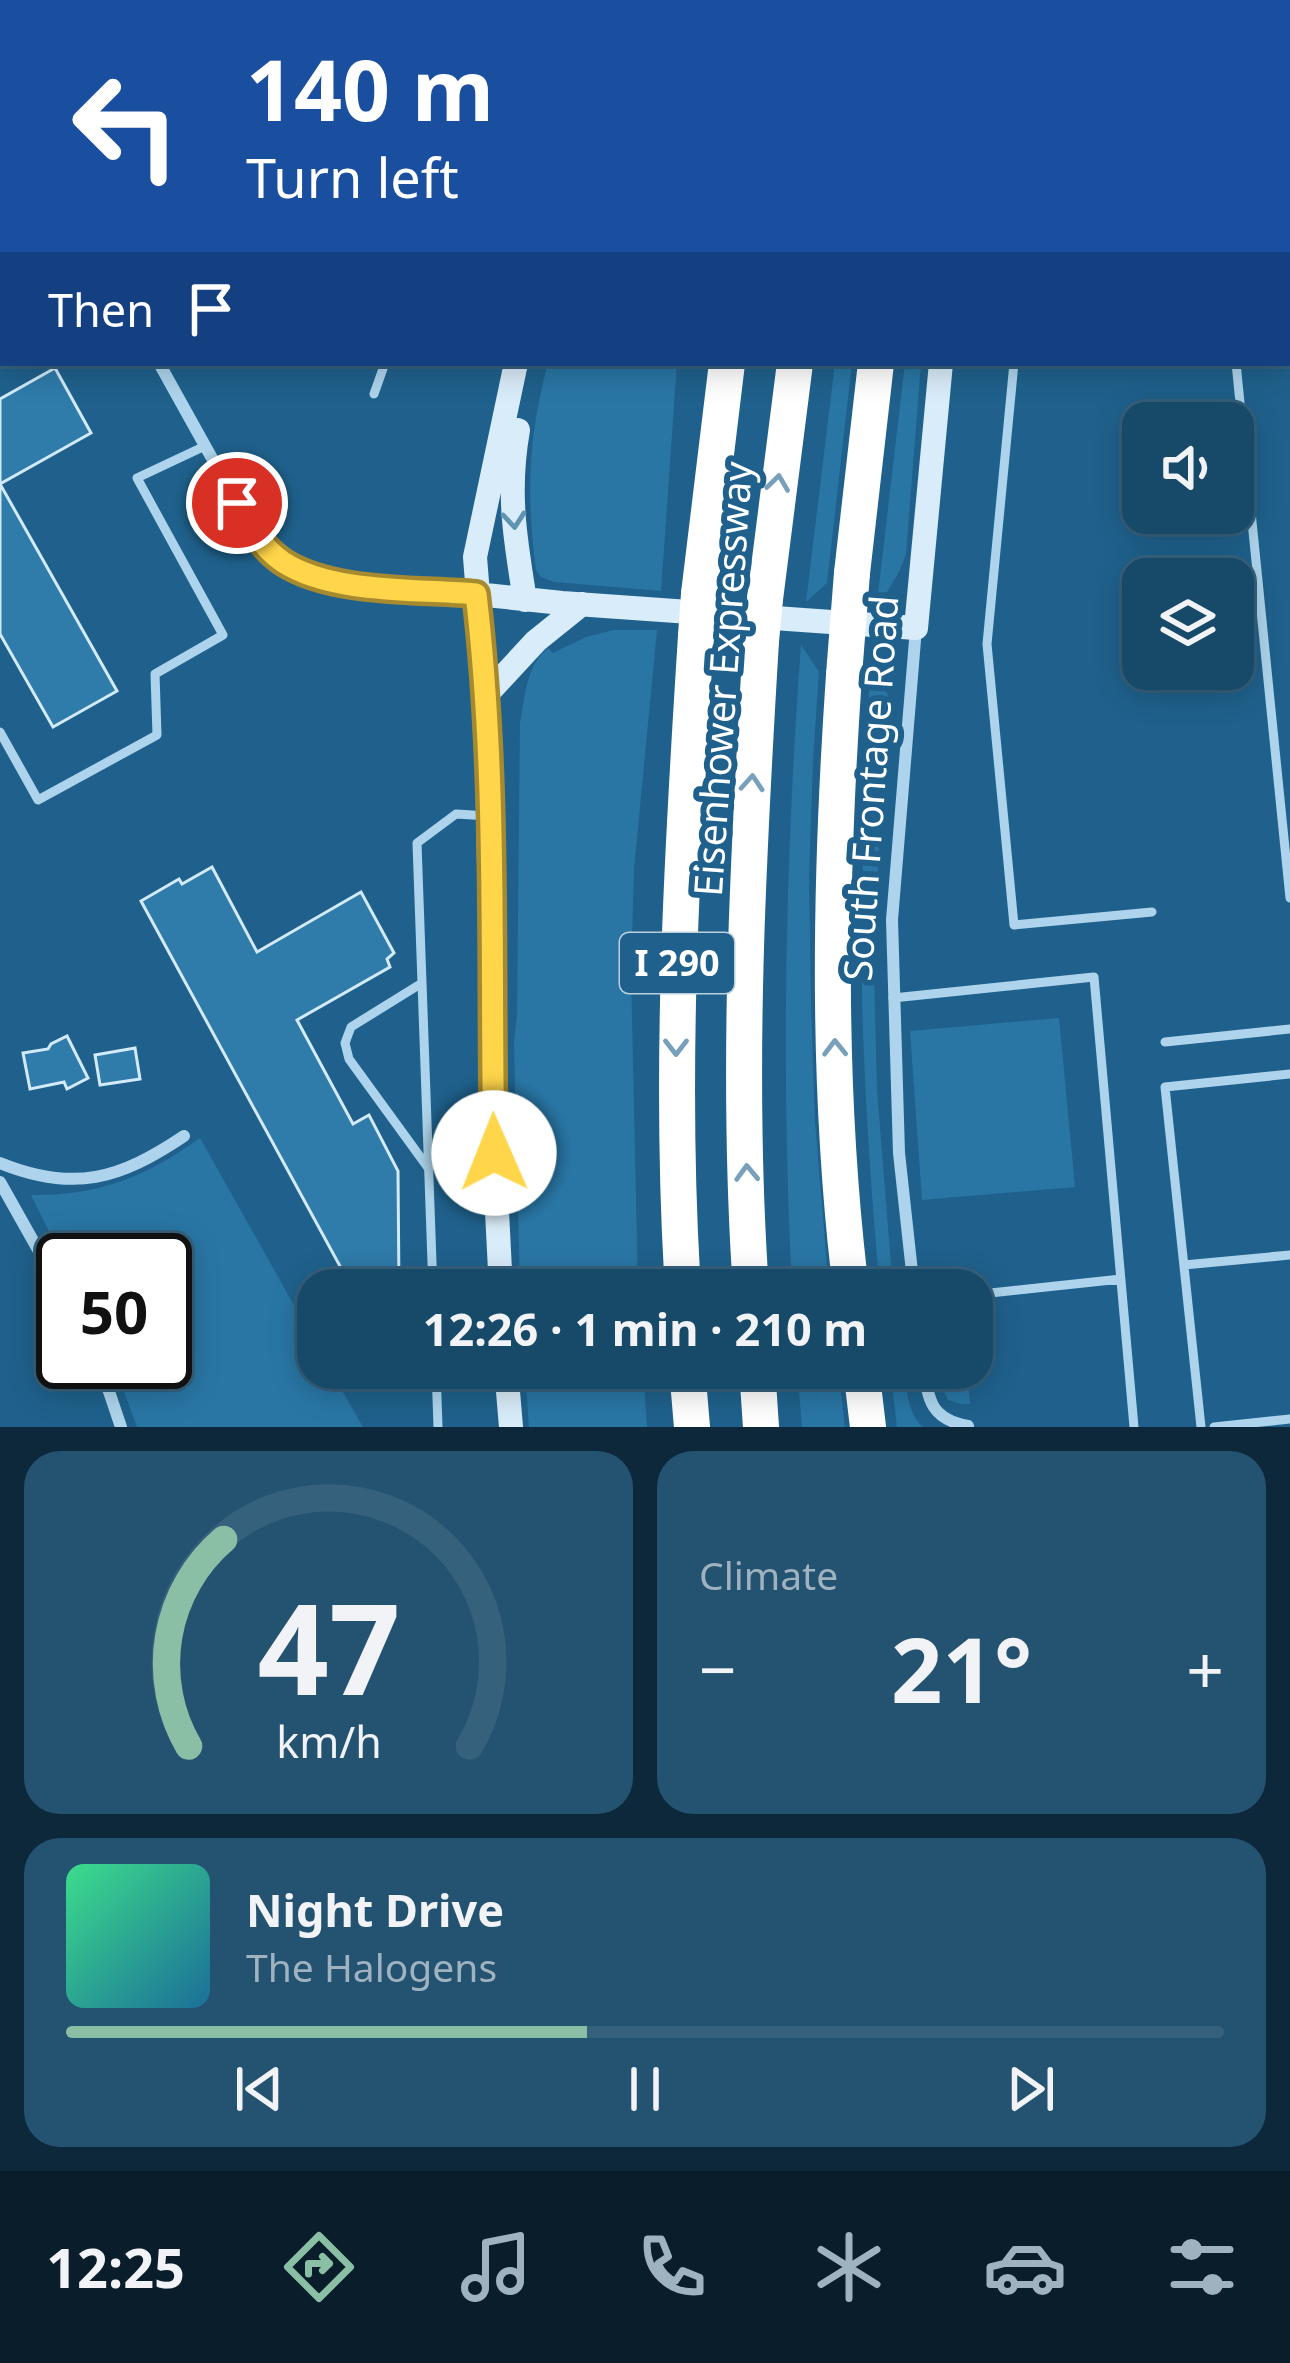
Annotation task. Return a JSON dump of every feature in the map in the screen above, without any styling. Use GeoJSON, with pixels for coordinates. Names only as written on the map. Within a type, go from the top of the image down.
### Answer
{"type":"FeatureCollection","features":[{"type":"Feature","properties":{"kind":"highway","name":"Eisenhower Expressway"},"geometry":{"type":"LineString","coordinates":[[681,1269],[677,963],[699,594],[727,366]]}},
{"type":"Feature","properties":{"kind":"highway","name":"Eisenhower Expressway"},"geometry":{"type":"LineString","coordinates":[[750,1269],[745,970],[750,814],[765,599],[795,366]]}},
{"type":"Feature","properties":{"kind":"highway"},"geometry":{"type":"LineString","coordinates":[[849,1269],[836,1103],[835,803],[852,574],[876,366]]}},
{"type":"Feature","properties":{"kind":"highway"},"geometry":{"type":"LineString","coordinates":[[689,1389],[692,1427]]}},
{"type":"Feature","properties":{"kind":"highway"},"geometry":{"type":"LineString","coordinates":[[758,1389],[761,1427]]}},
{"type":"Feature","properties":{"kind":"highway"},"geometry":{"type":"LineString","coordinates":[[863,1389],[868,1427]]}},
{"type":"Feature","properties":{"kind":"main road"},"geometry":{"type":"LineString","coordinates":[[500,1269],[486,694],[475,557],[515,366]]}},
{"type":"Feature","properties":{"kind":"main road"},"geometry":{"type":"LineString","coordinates":[[525,600],[513,522],[512,467],[529,366]]}},
{"type":"Feature","properties":{"kind":"main road","name":"South Frontage Road"},"geometry":{"type":"LineString","coordinates":[[916,628],[940,366]]}},
{"type":"Feature","properties":{"kind":"main road"},"geometry":{"type":"LineString","coordinates":[[476,594],[916,628]]}},
{"type":"Feature","properties":{"kind":"main road"},"geometry":{"type":"LineString","coordinates":[[486,694],[536,641],[582,604]]}},
{"type":"Feature","properties":{"kind":"main road"},"geometry":{"type":"LineString","coordinates":[[508,1389],[511,1427]]}},
{"type":"Feature","properties":{"kind":"street"},"geometry":{"type":"LineString","coordinates":[[161,366],[254,532],[280,560],[309,575],[354,584],[476,594]]}},
{"type":"Feature","properties":{"kind":"street","name":"South Frontage Road"},"geometry":{"type":"LineString","coordinates":[[912,1269],[899,1153],[892,920],[916,628]]}},
{"type":"Feature","properties":{"kind":"street"},"geometry":{"type":"LineString","coordinates":[[0,1163],[46,1178],[92,1178],[127,1169],[184,1136]]}},
{"type":"Feature","properties":{"kind":"street"},"geometry":{"type":"LineString","coordinates":[[0,1182],[36,1246]]}},
{"type":"Feature","properties":{"kind":"street"},"geometry":{"type":"LineString","coordinates":[[108,1389],[121,1427]]}},
{"type":"Feature","properties":{"kind":"street"},"geometry":{"type":"LineString","coordinates":[[927,1389],[941,1417],[968,1426]]}},
{"type":"Feature","properties":{"kind":"lane"},"geometry":{"type":"LineString","coordinates":[[374,394],[384,366]]}},
{"type":"Feature","properties":{"kind":"lane"},"geometry":{"type":"LineString","coordinates":[[1014,366],[987,644],[1014,925],[1152,911]]}},
{"type":"Feature","properties":{"kind":"lane"},"geometry":{"type":"LineString","coordinates":[[1236,366],[1290,898]]}},
{"type":"Feature","properties":{"kind":"lane"},"geometry":{"type":"LineString","coordinates":[[0,732],[38,800],[157,735],[155,674],[223,634],[137,478],[205,446]]}},
{"type":"Feature","properties":{"kind":"lane"},"geometry":{"type":"LineString","coordinates":[[432,1269],[417,843],[456,814],[490,816]]}},
{"type":"Feature","properties":{"kind":"lane"},"geometry":{"type":"LineString","coordinates":[[893,998],[1094,977],[1134,1427]]}},
{"type":"Feature","properties":{"kind":"lane"},"geometry":{"type":"LineString","coordinates":[[422,983],[351,1027],[345,1043],[349,1059],[428,1169]]}},
{"type":"Feature","properties":{"kind":"lane"},"geometry":{"type":"LineString","coordinates":[[1165,1042],[1290,1029]]}},
{"type":"Feature","properties":{"kind":"lane"},"geometry":{"type":"LineString","coordinates":[[1202,1427],[1165,1087],[1290,1074]]}},
{"type":"Feature","properties":{"kind":"lane"},"geometry":{"type":"LineString","coordinates":[[1184,1265],[1290,1255]]}},
{"type":"Feature","properties":{"kind":"lane"},"geometry":{"type":"LineString","coordinates":[[993,1293],[1121,1279]]}},
{"type":"Feature","properties":{"kind":"lane"},"geometry":{"type":"LineString","coordinates":[[437,1389],[438,1427]]}},
{"type":"Feature","properties":{"kind":"lane"},"geometry":{"type":"LineString","coordinates":[[1214,1427],[1290,1419]]}},
{"type":"Feature","properties":{"kind":"shaded area"},"geometry":{"type":"Polygon","coordinates":[[[547,366],[677,366],[661,591],[554,582],[536,570],[531,466],[547,366]]]}},
{"type":"Feature","properties":{"kind":"shaded area"},"geometry":{"type":"Polygon","coordinates":[[[835,366],[852,366],[827,583],[806,602],[835,366]]]}},
{"type":"Feature","properties":{"kind":"shaded area"},"geometry":{"type":"Polygon","coordinates":[[[905,366],[921,366],[906,554],[887,592],[878,594],[905,366]]]}},
{"type":"Feature","properties":{"kind":"shaded area"},"geometry":{"type":"Polygon","coordinates":[[[614,630],[657,630],[634,869],[631,972],[638,1269],[519,1269],[514,1042],[520,723],[525,692],[541,655],[548,648],[553,653],[614,630]]]}},
{"type":"Feature","properties":{"kind":"shaded area"},"geometry":{"type":"Polygon","coordinates":[[[801,645],[819,672],[809,878],[815,1121],[827,1269],[791,1269],[786,967],[801,645]]]}},
{"type":"Feature","properties":{"kind":"shaded area"},"geometry":{"type":"Polygon","coordinates":[[[870,672],[880,687],[885,685],[890,703],[874,973],[877,1090],[891,1269],[878,1269],[863,1032],[862,897],[870,672]]]}},
{"type":"Feature","properties":{"kind":"shaded area"},"geometry":{"type":"Polygon","coordinates":[[[1059,1018],[1075,1187],[922,1200],[910,1031],[1059,1018]]]}},
{"type":"Feature","properties":{"kind":"shaded area"},"geometry":{"type":"Polygon","coordinates":[[[200,1138],[297,1311],[297,1389],[341,1389],[363,1427],[137,1427],[123,1389],[192,1389],[192,1233],[50,1233],[31,1195],[100,1188],[160,1164],[200,1138]]]}},
{"type":"Feature","properties":{"kind":"shaded area"},"geometry":{"type":"Polygon","coordinates":[[[526,1389],[644,1389],[647,1427],[529,1427],[526,1389]]]}},
{"type":"Feature","properties":{"kind":"shaded area"},"geometry":{"type":"Polygon","coordinates":[[[799,1389],[840,1389],[845,1427],[802,1427],[799,1389]]]}},
{"type":"Feature","properties":{"kind":"shaded area"},"geometry":{"type":"Polygon","coordinates":[[[892,1389],[907,1389],[911,1408],[923,1427],[897,1427],[892,1389]]]}},
{"type":"Feature","properties":{"kind":"shaded area"},"geometry":{"type":"Polygon","coordinates":[[[943,1389],[969,1389],[970,1404],[948,1400],[943,1389]]]}},
{"type":"Feature","properties":{"kind":"building"},"geometry":{"type":"Polygon","coordinates":[[[55,368],[91,433],[0,484],[0,399],[55,368]]]}},
{"type":"Feature","properties":{"kind":"building"},"geometry":{"type":"Polygon","coordinates":[[[0,484],[117,691],[53,727],[0,634],[0,484]]]}},
{"type":"Feature","properties":{"kind":"building"},"geometry":{"type":"Polygon","coordinates":[[[212,867],[257,952],[361,892],[394,953],[387,959],[390,967],[297,1020],[353,1124],[369,1115],[398,1171],[399,1269],[342,1269],[141,901],[179,879],[182,884],[212,867]]]}},
{"type":"Feature","properties":{"kind":"building"},"geometry":{"type":"Polygon","coordinates":[[[67,1036],[88,1078],[67,1089],[64,1082],[30,1089],[23,1053],[48,1049],[67,1036]]]}},
{"type":"Feature","properties":{"kind":"building"},"geometry":{"type":"Polygon","coordinates":[[[135,1048],[140,1079],[100,1085],[95,1055],[135,1048]]]}},
{"type":"Feature","properties":{"kind":"route"},"geometry":{"type":"LineString","coordinates":[[237,503],[254,532],[280,560],[309,575],[354,584],[476,594],[489,776],[494,1153]]}}]}
